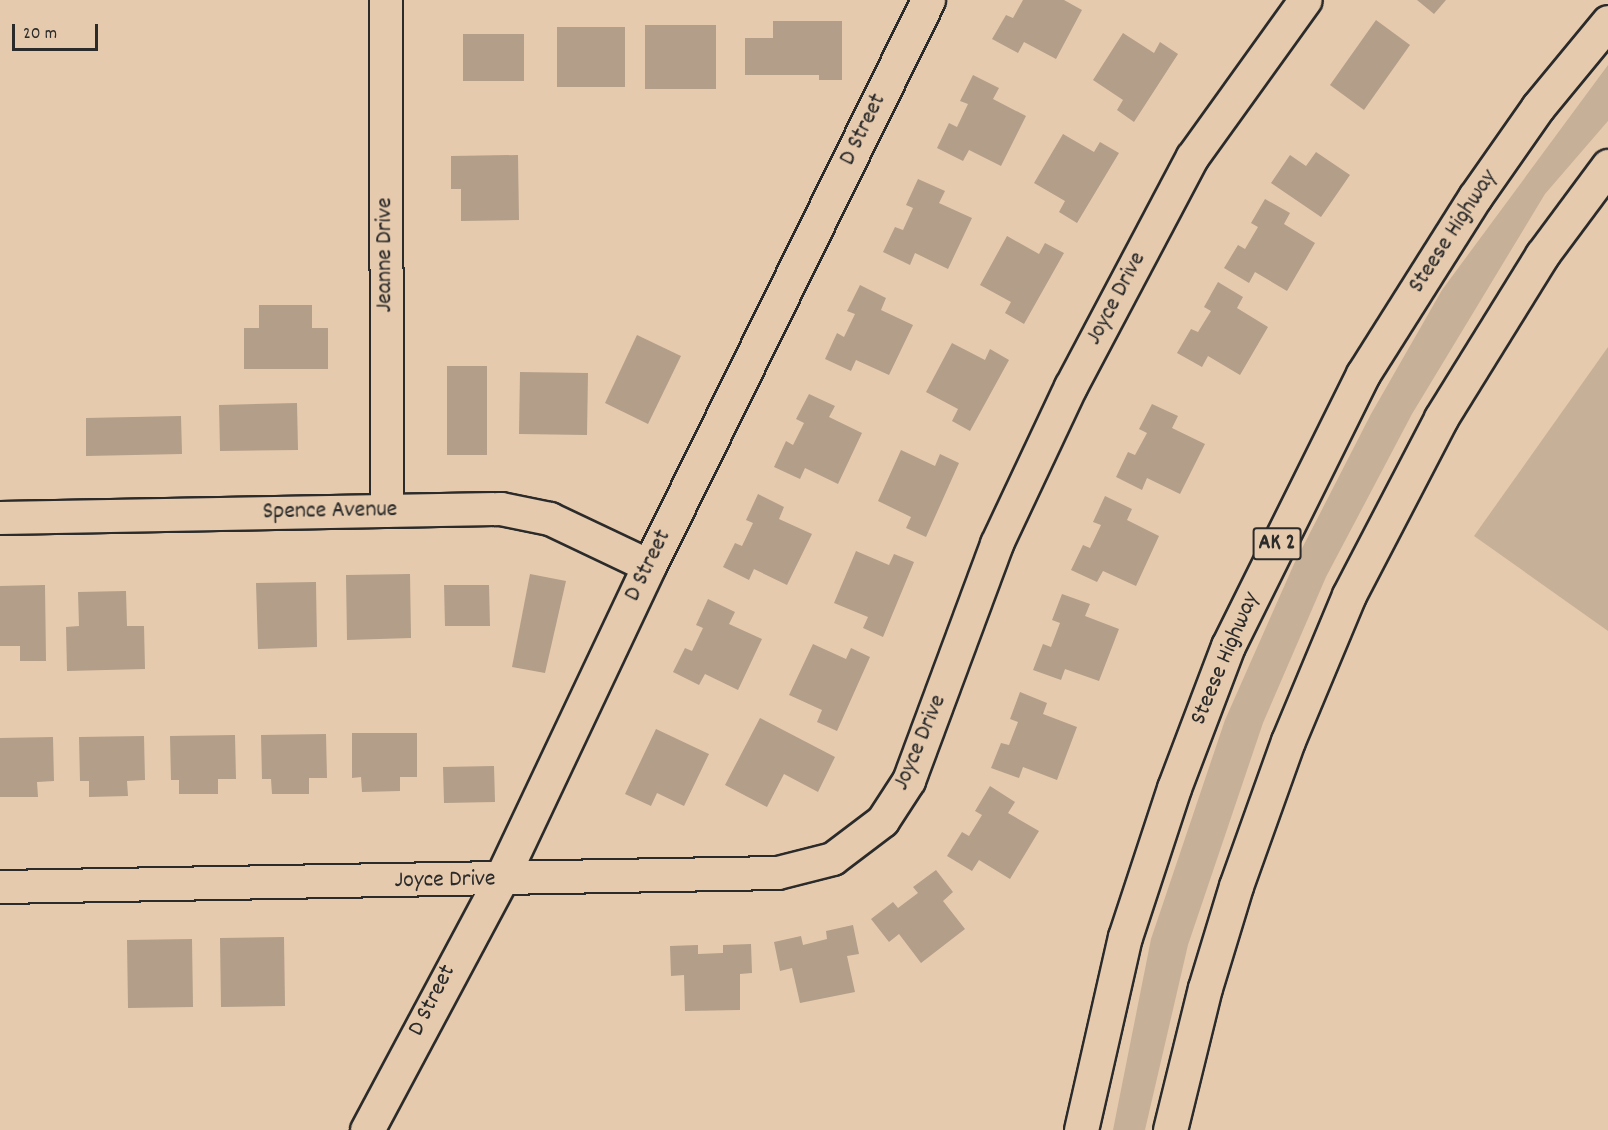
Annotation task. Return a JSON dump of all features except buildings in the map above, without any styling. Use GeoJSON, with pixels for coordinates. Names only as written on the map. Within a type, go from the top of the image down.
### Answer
{"type":"FeatureCollection","features":[{"type":"Feature","properties":{"kind":"main road","name":"D Street"},"geometry":{"type":"LineString","coordinates":[[367,1130],[500,880],[649,566],[928,0]]}},
{"type":"Feature","properties":{"kind":"main road","name":"Steese Highway"},"geometry":{"type":"LineString","coordinates":[[1080,1130],[1125,937],[1174,788],[1233,635],[1363,374],[1532,116],[1608,22]]}},
{"type":"Feature","properties":{"kind":"main road"},"geometry":{"type":"LineString","coordinates":[[1170,1130],[1205,988],[1236,886],[1288,741],[1349,595],[1441,418],[1542,255],[1608,166]]}},
{"type":"Feature","properties":{"kind":"street","name":"Jeanne Drive"},"geometry":{"type":"LineString","coordinates":[[386,0],[387,511]]}},
{"type":"Feature","properties":{"kind":"street","name":"Joyce Drive"},"geometry":{"type":"LineString","coordinates":[[0,887],[500,880],[778,873],[833,859],[883,821],[909,781],[997,544],[1071,387],[1193,157],[1306,0]]}},
{"type":"Feature","properties":{"kind":"street","name":"Spence Avenue"},"geometry":{"type":"LineString","coordinates":[[0,518],[501,509],[550,519],[649,566]]}},
{"type":"Feature","properties":{"kind":"shaded area"},"geometry":{"type":"Polygon","coordinates":[[[1608,65],[1608,121],[1545,194],[1412,414],[1326,577],[1263,723],[1188,945],[1145,1130],[1113,1130],[1151,939],[1225,720],[1294,564],[1371,414],[1442,290],[1608,65]]]}},
{"type":"Feature","properties":{"kind":"shaded area"},"geometry":{"type":"Polygon","coordinates":[[[1608,347],[1608,631],[1474,536],[1608,347]]]}}]}
